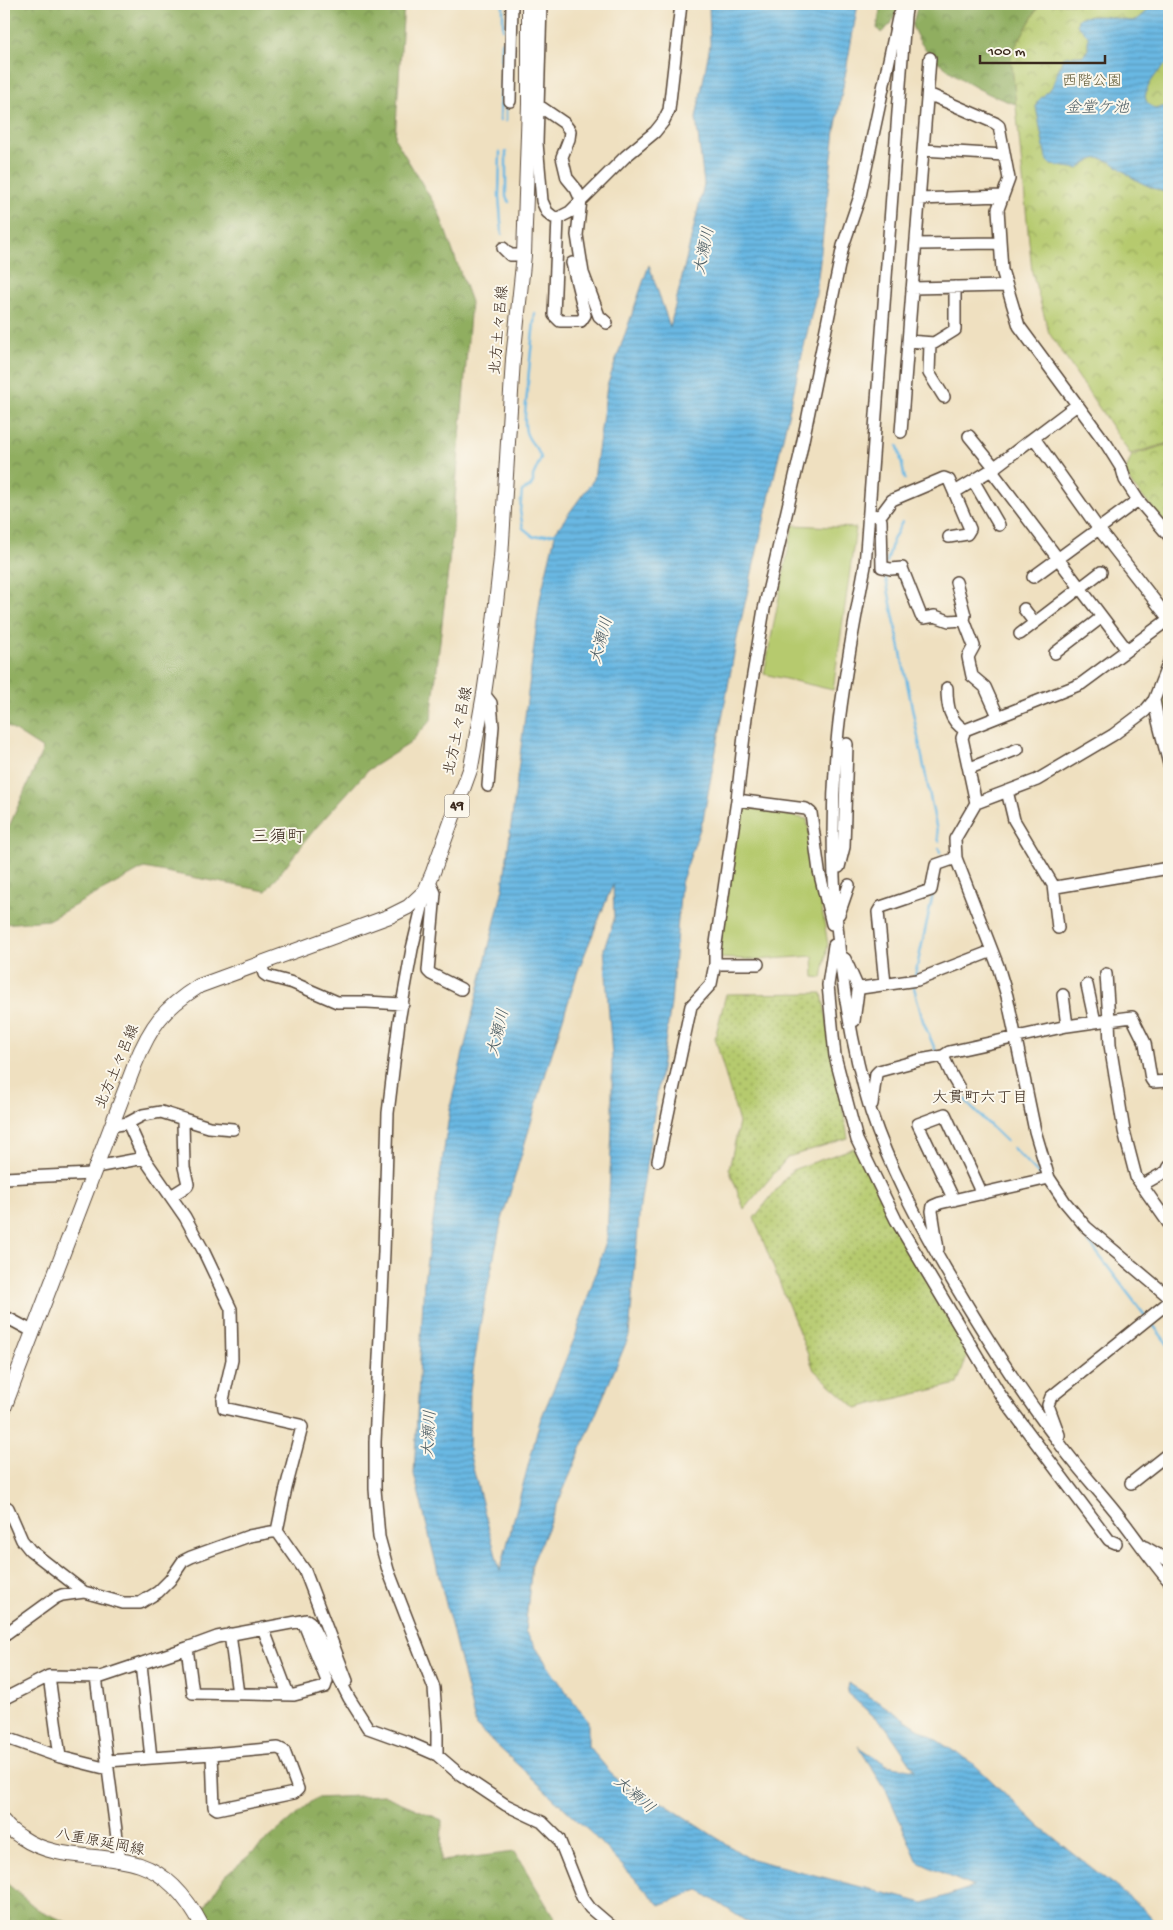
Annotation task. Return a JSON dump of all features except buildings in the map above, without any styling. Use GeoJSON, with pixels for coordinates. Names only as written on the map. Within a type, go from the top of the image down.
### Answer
{"type":"FeatureCollection","features":[{"type":"Feature","properties":{"kind":"main road","name":"北方土々呂線"},"geometry":{"type":"LineString","coordinates":[[4,1408],[142,1046],[159,1018],[177,1001],[199,986],[390,916],[408,907],[427,885],[471,767],[493,631],[501,558],[513,360],[524,255],[534,102],[529,4]]}},
{"type":"Feature","properties":{"kind":"main road","name":"八重原延岡線"},"geometry":{"type":"LineString","coordinates":[[4,1822],[8,1828],[32,1844],[55,1853],[141,1865],[163,1877],[178,1890],[195,1912],[202,1926]]}},
{"type":"Feature","properties":{"kind":"street"},"geometry":{"type":"LineString","coordinates":[[510,102],[512,4]]}},
{"type":"Feature","properties":{"kind":"street"},"geometry":{"type":"LineString","coordinates":[[541,4],[534,102],[537,143],[542,200],[547,212],[553,217],[558,218],[570,212],[626,156],[664,122],[669,110],[681,4]]}},
{"type":"Feature","properties":{"kind":"street"},"geometry":{"type":"LineString","coordinates":[[906,4],[874,516],[852,638],[838,732],[834,814],[837,924],[852,1032],[870,1107],[884,1148],[898,1179],[940,1258],[1008,1372],[1058,1441],[1169,1581]]}},
{"type":"Feature","properties":{"kind":"street"},"geometry":{"type":"LineString","coordinates":[[658,1162],[691,1006],[710,984],[715,964],[715,950],[737,800],[746,717],[764,609],[800,455],[843,246],[860,196],[898,18],[906,4]]}},
{"type":"Feature","properties":{"kind":"street"},"geometry":{"type":"LineString","coordinates":[[901,432],[930,58]]}},
{"type":"Feature","properties":{"kind":"street"},"geometry":{"type":"LineString","coordinates":[[927,99],[933,96],[995,122],[999,126],[1008,180],[998,210],[1002,270],[1005,286],[1019,326],[1107,445],[1122,469],[1124,480],[1138,500],[1169,536]]}},
{"type":"Feature","properties":{"kind":"street"},"geometry":{"type":"LineString","coordinates":[[534,102],[564,124],[570,131],[562,157],[567,178],[576,189],[581,200],[577,235],[583,273],[598,316],[607,323]]}},
{"type":"Feature","properties":{"kind":"street"},"geometry":{"type":"LineString","coordinates":[[923,150],[1004,155]]}},
{"type":"Feature","properties":{"kind":"street"},"geometry":{"type":"LineString","coordinates":[[919,199],[1002,196]]}},
{"type":"Feature","properties":{"kind":"street"},"geometry":{"type":"LineString","coordinates":[[558,218],[554,315],[560,321],[581,321],[585,315],[572,262]]}},
{"type":"Feature","properties":{"kind":"street"},"geometry":{"type":"LineString","coordinates":[[916,244],[1000,243]]}},
{"type":"Feature","properties":{"kind":"street"},"geometry":{"type":"LineString","coordinates":[[503,248],[510,255],[524,255]]}},
{"type":"Feature","properties":{"kind":"street"},"geometry":{"type":"LineString","coordinates":[[912,288],[1005,286]]}},
{"type":"Feature","properties":{"kind":"street"},"geometry":{"type":"LineString","coordinates":[[908,341],[934,343],[955,330],[954,288]]}},
{"type":"Feature","properties":{"kind":"street"},"geometry":{"type":"LineString","coordinates":[[930,343],[929,373],[944,397]]}},
{"type":"Feature","properties":{"kind":"street"},"geometry":{"type":"LineString","coordinates":[[955,492],[993,469],[1077,405]]}},
{"type":"Feature","properties":{"kind":"street"},"geometry":{"type":"LineString","coordinates":[[969,436],[1127,650]]}},
{"type":"Feature","properties":{"kind":"street"},"geometry":{"type":"LineString","coordinates":[[976,803],[970,768],[962,738],[965,730],[1081,684],[1169,619],[1098,528],[1034,438]]}},
{"type":"Feature","properties":{"kind":"street"},"geometry":{"type":"LineString","coordinates":[[874,516],[892,500],[944,478],[949,480],[970,529],[967,534],[949,537]]}},
{"type":"Feature","properties":{"kind":"street"},"geometry":{"type":"LineString","coordinates":[[974,482],[999,526]]}},
{"type":"Feature","properties":{"kind":"street"},"geometry":{"type":"LineString","coordinates":[[1033,577],[1138,500]]}},
{"type":"Feature","properties":{"kind":"street"},"geometry":{"type":"LineString","coordinates":[[874,516],[882,533],[882,567],[891,569],[902,568],[921,616],[924,618],[935,616],[949,621],[964,620]]}},
{"type":"Feature","properties":{"kind":"street"},"geometry":{"type":"LineString","coordinates":[[1020,634],[1101,572]]}},
{"type":"Feature","properties":{"kind":"street"},"geometry":{"type":"LineString","coordinates":[[956,582],[965,616],[964,620],[974,646],[968,657],[972,676],[985,687],[998,716]]}},
{"type":"Feature","properties":{"kind":"street"},"geometry":{"type":"LineString","coordinates":[[1024,610],[1034,622]]}},
{"type":"Feature","properties":{"kind":"street"},"geometry":{"type":"LineString","coordinates":[[1055,653],[1102,617]]}},
{"type":"Feature","properties":{"kind":"street"},"geometry":{"type":"LineString","coordinates":[[1058,1441],[1059,1435],[1048,1405],[1050,1397],[1168,1295],[1086,1227],[1065,1202],[1049,1178],[1035,1131],[1007,996],[992,950],[956,858],[955,839],[976,803],[1037,780],[1113,734],[1145,712],[1154,700],[1169,662]]}},
{"type":"Feature","properties":{"kind":"street"},"geometry":{"type":"LineString","coordinates":[[947,688],[946,703],[952,718],[965,730]]}},
{"type":"Feature","properties":{"kind":"street"},"geometry":{"type":"LineString","coordinates":[[484,694],[491,703],[492,726],[488,786]]}},
{"type":"Feature","properties":{"kind":"street"},"geometry":{"type":"LineString","coordinates":[[1154,700],[1169,764]]}},
{"type":"Feature","properties":{"kind":"street"},"geometry":{"type":"LineString","coordinates":[[835,875],[844,847],[847,744]]}},
{"type":"Feature","properties":{"kind":"street"},"geometry":{"type":"LineString","coordinates":[[970,768],[1018,749]]}},
{"type":"Feature","properties":{"kind":"street"},"geometry":{"type":"LineString","coordinates":[[1007,791],[1014,820],[1053,885],[1058,928]]}},
{"type":"Feature","properties":{"kind":"street"},"geometry":{"type":"LineString","coordinates":[[737,800],[806,809],[811,813],[819,871],[832,925],[837,924]]}},
{"type":"Feature","properties":{"kind":"street"},"geometry":{"type":"LineString","coordinates":[[885,984],[878,912],[881,907],[931,890],[936,865],[956,858]]}},
{"type":"Feature","properties":{"kind":"street"},"geometry":{"type":"LineString","coordinates":[[1053,885],[1056,887],[1169,868]]}},
{"type":"Feature","properties":{"kind":"street"},"geometry":{"type":"LineString","coordinates":[[427,885],[435,893],[428,971],[461,989]]}},
{"type":"Feature","properties":{"kind":"street"},"geometry":{"type":"LineString","coordinates":[[427,885],[412,949],[402,1004],[388,1113],[384,1252],[376,1400],[376,1489],[377,1520],[382,1552],[434,1688],[437,1755]]}},
{"type":"Feature","properties":{"kind":"street"},"geometry":{"type":"LineString","coordinates":[[837,924],[848,885]]}},
{"type":"Feature","properties":{"kind":"street"},"geometry":{"type":"LineString","coordinates":[[839,943],[834,945],[828,985],[835,1056],[857,1140],[896,1220],[1001,1396],[1108,1540],[1116,1543]]}},
{"type":"Feature","properties":{"kind":"street"},"geometry":{"type":"LineString","coordinates":[[852,1032],[856,998],[861,988],[917,980],[992,950]]}},
{"type":"Feature","properties":{"kind":"street"},"geometry":{"type":"LineString","coordinates":[[841,956],[845,959],[857,986],[861,988]]}},
{"type":"Feature","properties":{"kind":"street"},"geometry":{"type":"LineString","coordinates":[[261,963],[266,976],[293,983],[332,1001],[402,1004]]}},
{"type":"Feature","properties":{"kind":"street"},"geometry":{"type":"LineString","coordinates":[[715,964],[758,964]]}},
{"type":"Feature","properties":{"kind":"street"},"geometry":{"type":"LineString","coordinates":[[1106,974],[1110,1045],[1124,1131],[1136,1177],[1169,1224]]}},
{"type":"Feature","properties":{"kind":"street"},"geometry":{"type":"LineString","coordinates":[[1087,986],[1094,1022]]}},
{"type":"Feature","properties":{"kind":"street"},"geometry":{"type":"LineString","coordinates":[[1063,995],[1067,1026]]}},
{"type":"Feature","properties":{"kind":"street"},"geometry":{"type":"LineString","coordinates":[[870,1107],[876,1074],[879,1070],[943,1056],[949,1052],[1067,1026],[1132,1017],[1145,1042],[1151,1079],[1153,1082],[1169,1081]]}},
{"type":"Feature","properties":{"kind":"street"},"geometry":{"type":"LineString","coordinates":[[943,1056],[959,1088]]}},
{"type":"Feature","properties":{"kind":"street"},"geometry":{"type":"LineString","coordinates":[[111,1126],[128,1123],[152,1113],[161,1112],[183,1121],[233,1130]]}},
{"type":"Feature","properties":{"kind":"street"},"geometry":{"type":"LineString","coordinates":[[954,1200],[918,1124],[945,1114],[982,1194]]}},
{"type":"Feature","properties":{"kind":"street"},"geometry":{"type":"LineString","coordinates":[[171,1196],[188,1184],[184,1168],[183,1121]]}},
{"type":"Feature","properties":{"kind":"street"},"geometry":{"type":"LineString","coordinates":[[128,1123],[144,1158],[171,1196],[203,1250],[231,1309],[232,1360],[223,1400],[224,1408],[300,1425],[302,1428],[277,1531],[305,1571],[361,1717]]}},
{"type":"Feature","properties":{"kind":"street"},"geometry":{"type":"LineString","coordinates":[[4,1178],[94,1169],[144,1158]]}},
{"type":"Feature","properties":{"kind":"street"},"geometry":{"type":"LineString","coordinates":[[1142,1185],[1167,1171],[1169,1167]]}},
{"type":"Feature","properties":{"kind":"street"},"geometry":{"type":"LineString","coordinates":[[940,1258],[932,1211],[934,1206],[1049,1178]]}},
{"type":"Feature","properties":{"kind":"street"},"geometry":{"type":"LineString","coordinates":[[4,1316],[32,1332]]}},
{"type":"Feature","properties":{"kind":"street"},"geometry":{"type":"LineString","coordinates":[[1131,1483],[1169,1453]]}},
{"type":"Feature","properties":{"kind":"street"},"geometry":{"type":"LineString","coordinates":[[4,1506],[8,1508],[22,1540],[30,1550],[84,1592]]}},
{"type":"Feature","properties":{"kind":"street"},"geometry":{"type":"LineString","coordinates":[[4,1635],[62,1594],[84,1592],[123,1603],[140,1603],[158,1592],[184,1561],[249,1536],[277,1531]]}},
{"type":"Feature","properties":{"kind":"street"},"geometry":{"type":"LineString","coordinates":[[1138,1544],[1169,1562]]}},
{"type":"Feature","properties":{"kind":"street"},"geometry":{"type":"LineString","coordinates":[[188,1648],[193,1693],[294,1695],[324,1687],[327,1682],[302,1620]]}},
{"type":"Feature","properties":{"kind":"street"},"geometry":{"type":"LineString","coordinates":[[4,1699],[49,1676],[96,1678],[217,1637],[307,1620],[310,1622],[349,1698],[368,1728],[437,1755],[474,1784],[506,1805],[542,1822],[559,1839],[582,1897],[590,1908],[611,1926]]}},
{"type":"Feature","properties":{"kind":"street"},"geometry":{"type":"LineString","coordinates":[[263,1628],[288,1694]]}},
{"type":"Feature","properties":{"kind":"street"},"geometry":{"type":"LineString","coordinates":[[230,1634],[238,1694]]}},
{"type":"Feature","properties":{"kind":"street"},"geometry":{"type":"LineString","coordinates":[[141,1664],[151,1758]]}},
{"type":"Feature","properties":{"kind":"street"},"geometry":{"type":"LineString","coordinates":[[49,1676],[60,1757]]}},
{"type":"Feature","properties":{"kind":"street"},"geometry":{"type":"LineString","coordinates":[[96,1678],[120,1861]]}},
{"type":"Feature","properties":{"kind":"street"},"geometry":{"type":"LineString","coordinates":[[4,1737],[60,1757],[108,1765],[151,1758],[278,1748],[284,1751],[298,1789],[294,1793],[218,1809],[214,1807],[212,1754]]}},
{"type":"Feature","properties":{"kind":"green space"},"geometry":{"type":"Polygon","coordinates":[[[4,4],[404,4],[395,139],[438,210],[471,302],[452,536],[431,720],[409,744],[368,770],[314,830],[266,891],[144,868],[48,920],[4,924],[4,838],[43,749],[4,724],[4,4]]]}},
{"type":"Feature","properties":{"kind":"green space"},"geometry":{"type":"Polygon","coordinates":[[[881,4],[900,4],[891,24],[881,33],[877,28],[881,4]]]}},
{"type":"Feature","properties":{"kind":"green space"},"geometry":{"type":"Polygon","coordinates":[[[918,4],[1040,4],[1011,54],[1016,104],[978,89],[953,73],[932,56],[921,44],[912,26],[918,4]]]}},
{"type":"Feature","properties":{"kind":"green space","name":"西階公園"},"geometry":{"type":"Polygon","coordinates":[[[1040,4],[1169,4],[1169,443],[1130,454],[1049,333],[1032,272],[1011,54],[1040,4]]]}},
{"type":"Feature","properties":{"kind":"green space"},"geometry":{"type":"Polygon","coordinates":[[[1169,444],[1169,526],[1132,485],[1125,472],[1132,455],[1169,444]]]}},
{"type":"Feature","properties":{"kind":"green space"},"geometry":{"type":"Polygon","coordinates":[[[793,525],[856,528],[833,690],[764,674],[793,525]]]}},
{"type":"Feature","properties":{"kind":"green space"},"geometry":{"type":"Polygon","coordinates":[[[1169,675],[1169,750],[1163,708],[1169,675]]]}},
{"type":"Feature","properties":{"kind":"green space"},"geometry":{"type":"Polygon","coordinates":[[[740,806],[807,819],[828,945],[822,978],[814,977],[813,956],[756,960],[718,958],[740,806]]]}},
{"type":"Feature","properties":{"kind":"green space"},"geometry":{"type":"Polygon","coordinates":[[[822,993],[848,1138],[788,1157],[744,1209],[729,1169],[739,1123],[715,1038],[726,994],[822,993]]]}},
{"type":"Feature","properties":{"kind":"green space"},"geometry":{"type":"Polygon","coordinates":[[[854,1148],[968,1354],[957,1384],[856,1408],[814,1370],[754,1218],[792,1170],[854,1148]]]}},
{"type":"Feature","properties":{"kind":"green space"},"geometry":{"type":"Polygon","coordinates":[[[383,1795],[442,1820],[441,1861],[515,1852],[559,1926],[192,1926],[225,1876],[316,1798],[383,1795]]]}},
{"type":"Feature","properties":{"kind":"green space"},"geometry":{"type":"Polygon","coordinates":[[[4,1881],[37,1909],[75,1926],[4,1926],[4,1881]]]}},
{"type":"Feature","properties":{"kind":"water","name":"大瀬川"},"geometry":{"type":"Polygon","coordinates":[[[709,4],[858,4],[835,131],[816,294],[737,638],[703,820],[681,883],[671,1004],[640,1206],[629,1336],[532,1564],[525,1631],[588,1721],[588,1746],[624,1788],[658,1800],[748,1858],[924,1903],[973,1887],[918,1862],[887,1792],[858,1746],[887,1765],[915,1770],[886,1727],[847,1693],[849,1683],[975,1765],[1040,1827],[1144,1909],[1159,1926],[753,1926],[699,1890],[660,1905],[591,1833],[476,1726],[414,1474],[424,1280],[451,1103],[503,888],[540,599],[556,531],[594,479],[607,386],[649,265],[670,327],[704,184],[696,118],[710,45],[709,4]],[[613,884],[578,971],[551,1056],[501,1223],[481,1320],[470,1390],[469,1453],[500,1571],[540,1421],[575,1337],[607,1238],[612,1129],[612,1056],[604,948],[614,920],[613,884]]]}},
{"type":"Feature","properties":{"kind":"water","name":"金堂ケ池"},"geometry":{"type":"Polygon","coordinates":[[[1153,4],[1169,4],[1169,62],[1161,68],[1149,84],[1146,95],[1147,101],[1155,109],[1169,105],[1169,194],[1136,180],[1116,165],[1102,159],[1088,162],[1079,169],[1051,165],[1046,158],[1036,107],[1037,102],[1052,87],[1063,58],[1066,56],[1082,56],[1088,51],[1088,36],[1077,25],[1078,19],[1081,17],[1102,16],[1133,21],[1142,16],[1153,4]]]}},
{"type":"Feature","properties":{"kind":"waterway"},"geometry":{"type":"LineString","coordinates":[[503,4],[503,29]]}},
{"type":"Feature","properties":{"kind":"waterway"},"geometry":{"type":"LineString","coordinates":[[500,121],[502,41]]}},
{"type":"Feature","properties":{"kind":"waterway"},"geometry":{"type":"LineString","coordinates":[[506,105],[506,121]]}},
{"type":"Feature","properties":{"kind":"waterway"},"geometry":{"type":"LineString","coordinates":[[500,152],[499,196],[502,234]]}},
{"type":"Feature","properties":{"kind":"waterway"},"geometry":{"type":"LineString","coordinates":[[506,152],[506,197],[509,202]]}},
{"type":"Feature","properties":{"kind":"waterway"},"geometry":{"type":"LineString","coordinates":[[535,313],[525,423],[527,436],[541,458],[533,476],[533,482],[530,487],[522,491],[520,511],[523,528],[534,537],[556,533]]}},
{"type":"Feature","properties":{"kind":"waterway"},"geometry":{"type":"LineString","coordinates":[[898,446],[905,479]]}},
{"type":"Feature","properties":{"kind":"waterway"},"geometry":{"type":"LineString","coordinates":[[887,562],[893,540],[902,522]]}},
{"type":"Feature","properties":{"kind":"waterway"},"geometry":{"type":"LineString","coordinates":[[885,574],[939,841]]}},
{"type":"Feature","properties":{"kind":"waterway"},"geometry":{"type":"LineString","coordinates":[[939,848],[940,852]]}},
{"type":"Feature","properties":{"kind":"waterway"},"geometry":{"type":"LineString","coordinates":[[915,976],[933,894]]}},
{"type":"Feature","properties":{"kind":"waterway"},"geometry":{"type":"LineString","coordinates":[[913,984],[923,1021],[937,1054]]}},
{"type":"Feature","properties":{"kind":"waterway"},"geometry":{"type":"LineString","coordinates":[[958,1091],[971,1107],[1006,1141]]}},
{"type":"Feature","properties":{"kind":"waterway"},"geometry":{"type":"LineString","coordinates":[[1013,1148],[1040,1176]]}},
{"type":"Feature","properties":{"kind":"waterway"},"geometry":{"type":"LineString","coordinates":[[1044,1183],[1146,1317]]}},
{"type":"Feature","properties":{"kind":"waterway"},"geometry":{"type":"LineString","coordinates":[[1150,1321],[1169,1346]]}},
{"type":"Feature","properties":{"kind":"district","name":"三須町"},"geometry":{"type":"Point","coordinates":[278,838]}},
{"type":"Feature","properties":{"kind":"district","name":"大貫町六丁目"},"geometry":{"type":"Point","coordinates":[980,1099]}}]}
